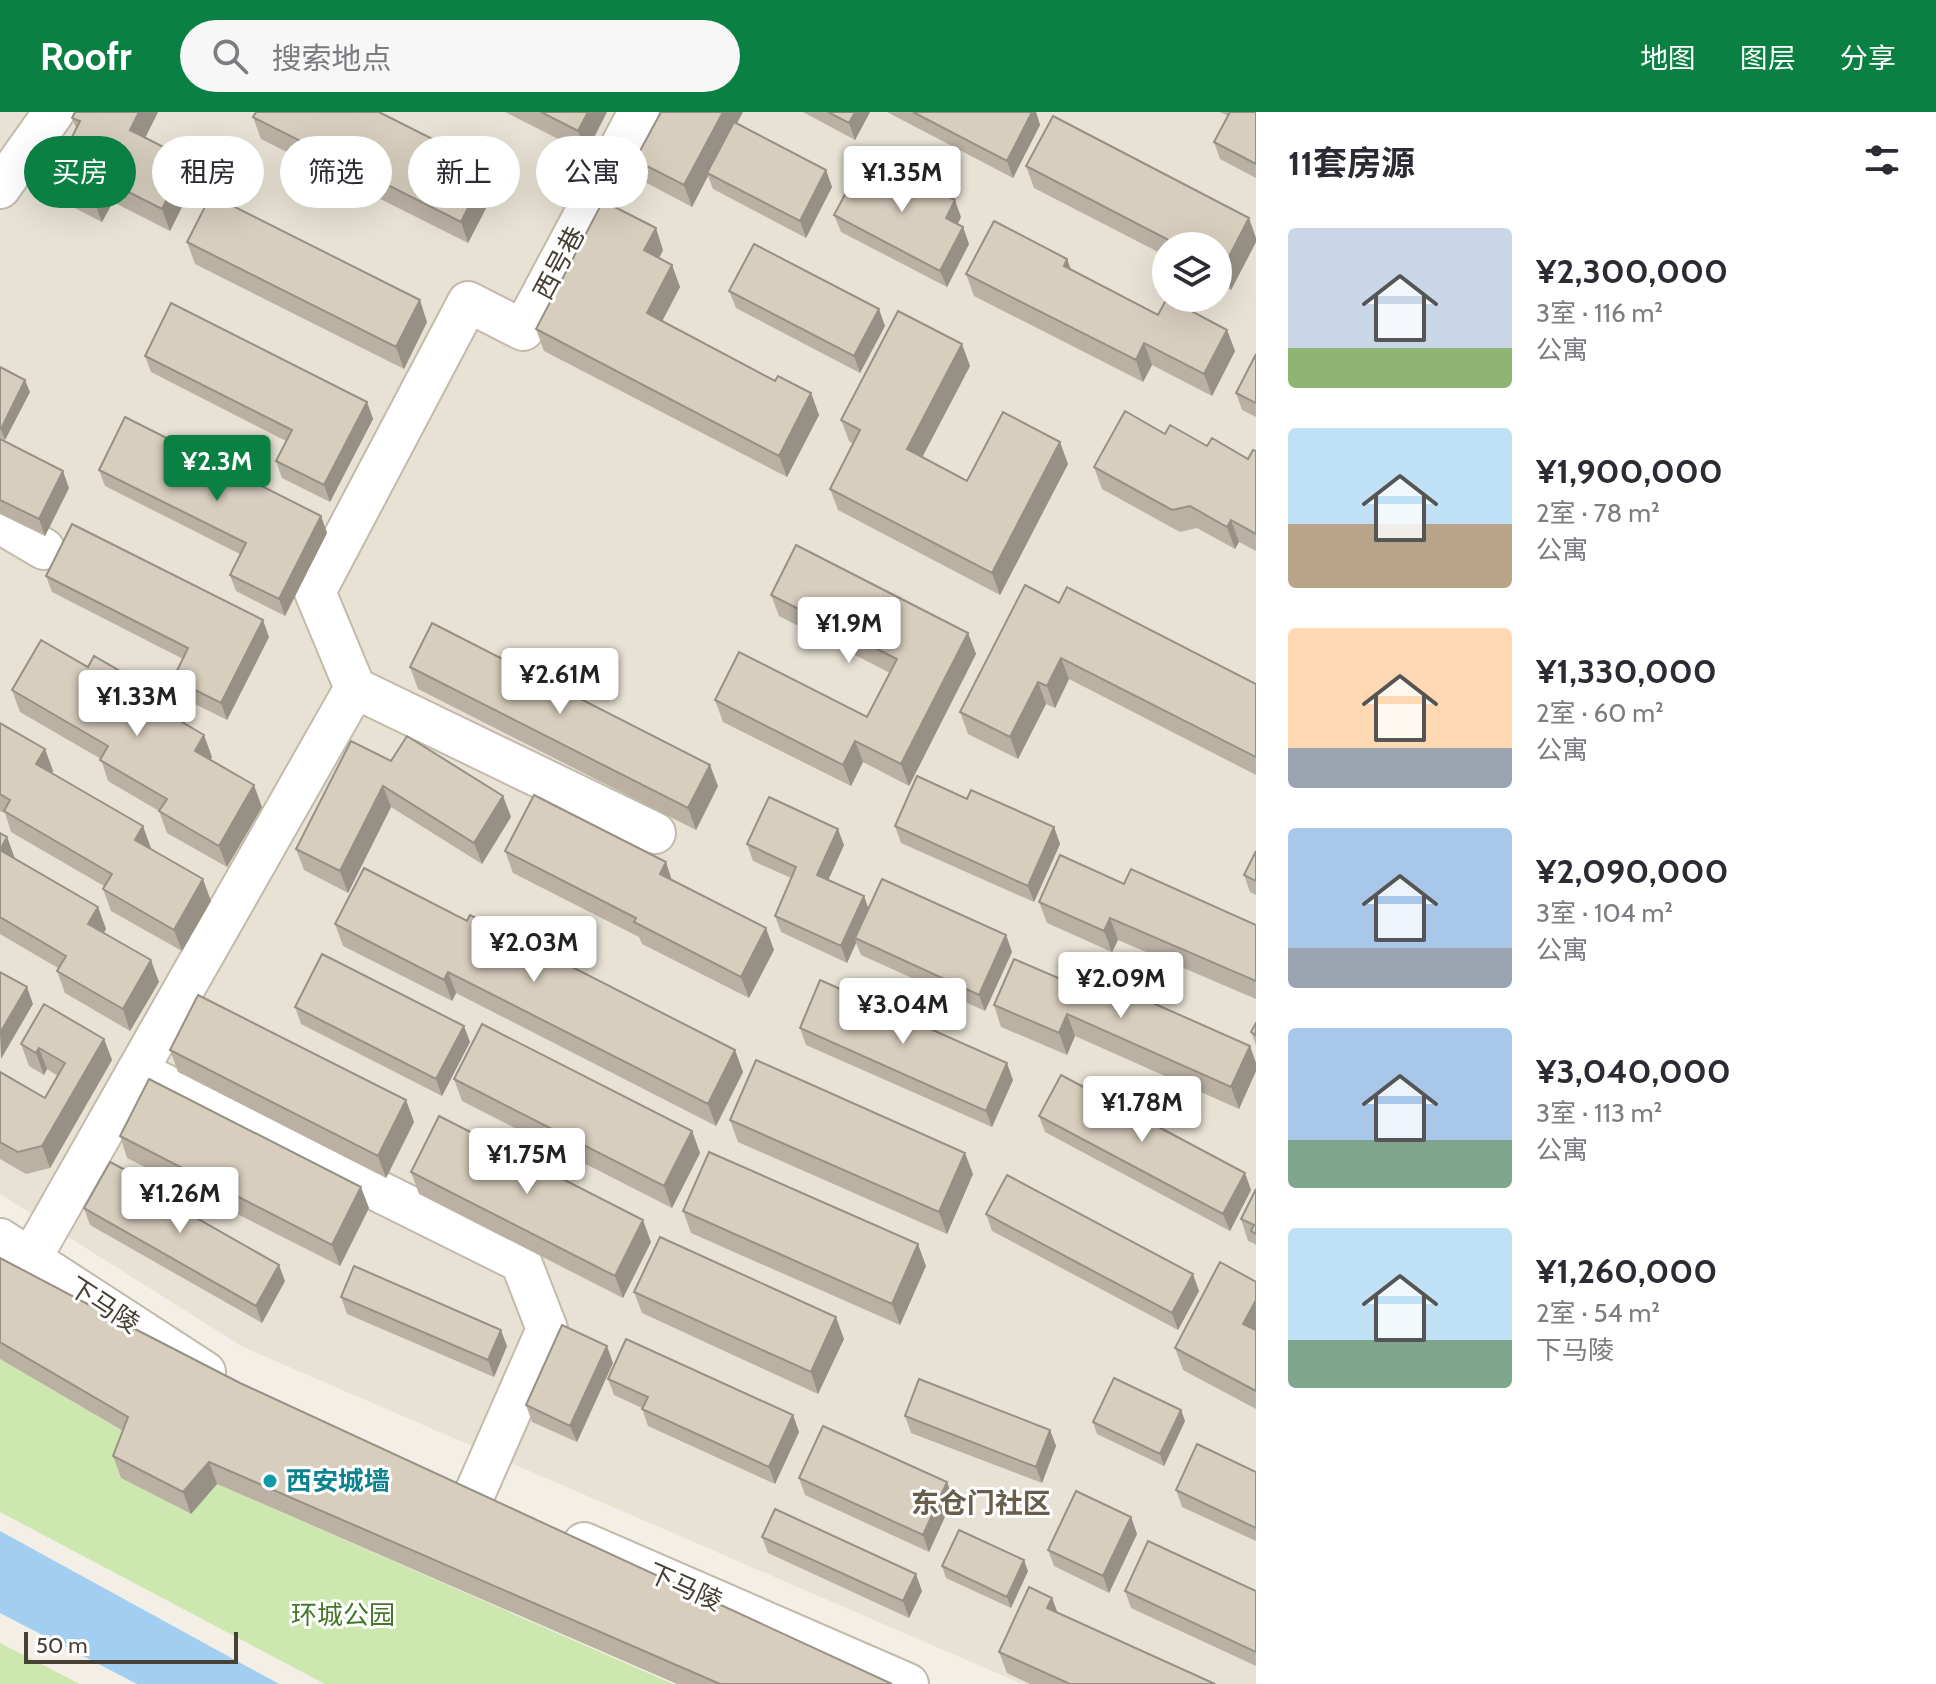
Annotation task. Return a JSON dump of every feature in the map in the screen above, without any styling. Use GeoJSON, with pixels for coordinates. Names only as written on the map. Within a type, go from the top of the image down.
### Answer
{"type":"FeatureCollection","features":[{"type":"Feature","properties":{"kind":"street"},"geometry":{"type":"LineString","coordinates":[[0,188],[54,112]]}},
{"type":"Feature","properties":{"kind":"street","name":"西号巷"},"geometry":{"type":"LineString","coordinates":[[355,688],[315,592],[468,302],[523,330],[639,112]]}},
{"type":"Feature","properties":{"kind":"street"},"geometry":{"type":"LineString","coordinates":[[0,523],[44,549]]}},
{"type":"Feature","properties":{"kind":"street"},"geometry":{"type":"LineString","coordinates":[[15,1248],[137,1071],[355,688],[655,833]]}},
{"type":"Feature","properties":{"kind":"street"},"geometry":{"type":"LineString","coordinates":[[137,1071],[521,1262],[547,1329],[474,1495]]}},
{"type":"Feature","properties":{"kind":"street","name":"下马陵"},"geometry":{"type":"LineString","coordinates":[[15,1248],[233,1390]]}},
{"type":"Feature","properties":{"kind":"street","name":"下马陵"},"geometry":{"type":"LineString","coordinates":[[546,1527],[908,1684]]}},
{"type":"Feature","properties":{"kind":"shaded area"},"geometry":{"type":"Polygon","coordinates":[[[0,112],[1256,112],[1256,1684],[1022,1684],[243,1347],[0,1194],[0,112]]]}},
{"type":"Feature","properties":{"kind":"green space","name":"环城公园"},"geometry":{"type":"Polygon","coordinates":[[[0,1359],[136,1439],[121,1478],[190,1514],[217,1484],[673,1684],[325,1684],[0,1512],[0,1359]]]}},
{"type":"Feature","properties":{"kind":"green space"},"geometry":{"type":"Polygon","coordinates":[[[0,1643],[80,1684],[0,1684],[0,1643]]]}},
{"type":"Feature","properties":{"kind":"water"},"geometry":{"type":"Polygon","coordinates":[[[0,1531],[279,1684],[137,1684],[0,1613],[0,1531]]]}},
{"type":"Feature","properties":{"kind":"building"},"geometry":{"type":"Polygon","coordinates":[[[75,112],[139,112],[130,130],[152,141],[152,204],[136,196],[136,136],[72,136],[80,121],[72,118],[75,112]]]}},
{"type":"Feature","properties":{"kind":"building"},"geometry":{"type":"Polygon","coordinates":[[[256,112],[379,112],[427,136],[408,136],[408,195],[392,187],[392,136],[291,136],[253,117],[256,112]]]}},
{"type":"Feature","properties":{"kind":"building"},"geometry":{"type":"Polygon","coordinates":[[[541,112],[588,112],[578,131],[541,112]]]}},
{"type":"Feature","properties":{"kind":"building"},"geometry":{"type":"Polygon","coordinates":[[[661,112],[723,112],[684,185],[648,167],[648,136],[661,112]]]}},
{"type":"Feature","properties":{"kind":"building"},"geometry":{"type":"Polygon","coordinates":[[[828,112],[855,112],[849,123],[828,112]]]}},
{"type":"Feature","properties":{"kind":"building"},"geometry":{"type":"Polygon","coordinates":[[[913,112],[1032,112],[1007,161],[913,112]]]}},
{"type":"Feature","properties":{"kind":"building"},"geometry":{"type":"Polygon","coordinates":[[[1230,112],[1256,112],[1256,164],[1214,142],[1230,112]]]}},
{"type":"Feature","properties":{"kind":"building"},"geometry":{"type":"Polygon","coordinates":[[[1053,116],[1249,218],[1232,251],[1232,232],[1153,232],[1026,166],[1053,116]]]}},
{"type":"Feature","properties":{"kind":"building"},"geometry":{"type":"Polygon","coordinates":[[[734,122],[826,170],[800,221],[707,173],[734,122]]]}},
{"type":"Feature","properties":{"kind":"building"},"geometry":{"type":"Polygon","coordinates":[[[884,162],[955,200],[946,218],[963,227],[940,271],[834,215],[857,172],[874,181],[884,162]]]}},
{"type":"Feature","properties":{"kind":"building"},"geometry":{"type":"Polygon","coordinates":[[[204,208],[237,208],[420,300],[396,347],[187,242],[204,208]]]}},
{"type":"Feature","properties":{"kind":"building"},"geometry":{"type":"Polygon","coordinates":[[[433,208],[468,208],[461,222],[433,208]]]}},
{"type":"Feature","properties":{"kind":"building"},"geometry":{"type":"Polygon","coordinates":[[[599,208],[617,208],[656,228],[644,250],[672,265],[647,313],[775,381],[778,376],[811,393],[779,456],[536,329],[599,208]]]}},
{"type":"Feature","properties":{"kind":"building"},"geometry":{"type":"Polygon","coordinates":[[[994,221],[1067,259],[1064,266],[1158,315],[1160,312],[1193,312],[1227,330],[1204,374],[1144,343],[1136,360],[966,274],[994,221]]]}},
{"type":"Feature","properties":{"kind":"building"},"geometry":{"type":"Polygon","coordinates":[[[754,244],[879,309],[854,356],[729,291],[754,244]]]}},
{"type":"Feature","properties":{"kind":"building"},"geometry":{"type":"Polygon","coordinates":[[[171,303],[367,402],[324,485],[276,461],[292,430],[145,356],[171,303]]]}},
{"type":"Feature","properties":{"kind":"building"},"geometry":{"type":"Polygon","coordinates":[[[898,311],[962,344],[907,449],[967,481],[1003,412],[1060,442],[992,573],[830,489],[860,430],[841,420],[898,311]]]}},
{"type":"Feature","properties":{"kind":"building"},"geometry":{"type":"Polygon","coordinates":[[[1256,354],[1256,403],[1236,393],[1256,354]]]}},
{"type":"Feature","properties":{"kind":"building"},"geometry":{"type":"Polygon","coordinates":[[[0,367],[25,380],[1,429],[0,428],[0,367]]]}},
{"type":"Feature","properties":{"kind":"building"},"geometry":{"type":"Polygon","coordinates":[[[1125,411],[1165,434],[1170,425],[1207,446],[1212,438],[1248,459],[1253,450],[1256,451],[1256,534],[1231,520],[1227,527],[1190,506],[1172,510],[1094,467],[1125,411]]]}},
{"type":"Feature","properties":{"kind":"building"},"geometry":{"type":"Polygon","coordinates":[[[125,417],[321,516],[279,599],[230,575],[246,543],[99,470],[125,417]]]}},
{"type":"Feature","properties":{"kind":"building"},"geometry":{"type":"Polygon","coordinates":[[[0,439],[63,471],[39,519],[0,500],[0,439]]]}},
{"type":"Feature","properties":{"kind":"building"},"geometry":{"type":"Polygon","coordinates":[[[72,524],[263,620],[221,703],[173,679],[188,648],[46,576],[72,524]]]}},
{"type":"Feature","properties":{"kind":"building"},"geometry":{"type":"Polygon","coordinates":[[[796,545],[968,633],[901,764],[855,741],[843,765],[715,700],[739,652],[867,717],[897,659],[771,595],[796,545]]]}},
{"type":"Feature","properties":{"kind":"building"},"geometry":{"type":"Polygon","coordinates":[[[1025,585],[1059,603],[1067,587],[1256,684],[1256,757],[1061,658],[1047,686],[1038,682],[1010,737],[960,712],[1025,585]]]}},
{"type":"Feature","properties":{"kind":"building"},"geometry":{"type":"Polygon","coordinates":[[[432,623],[710,765],[688,808],[410,667],[432,623]]]}},
{"type":"Feature","properties":{"kind":"building"},"geometry":{"type":"Polygon","coordinates":[[[41,640],[88,667],[94,656],[149,688],[143,699],[204,735],[195,751],[254,785],[219,846],[159,811],[167,799],[100,760],[108,746],[12,690],[41,640]]]}},
{"type":"Feature","properties":{"kind":"building"},"geometry":{"type":"Polygon","coordinates":[[[0,723],[45,749],[36,764],[143,826],[135,840],[203,879],[174,930],[103,889],[112,874],[4,811],[10,800],[0,794],[0,723]]]}},
{"type":"Feature","properties":{"kind":"building"},"geometry":{"type":"Polygon","coordinates":[[[407,736],[503,796],[474,843],[383,786],[340,871],[296,849],[351,741],[391,761],[407,736]]]}},
{"type":"Feature","properties":{"kind":"building"},"geometry":{"type":"Polygon","coordinates":[[[917,776],[967,799],[971,790],[1054,827],[1028,886],[895,826],[917,776]]]}},
{"type":"Feature","properties":{"kind":"building"},"geometry":{"type":"Polygon","coordinates":[[[534,795],[666,862],[660,874],[766,928],[741,977],[634,922],[636,918],[505,851],[534,795]]]}},
{"type":"Feature","properties":{"kind":"building"},"geometry":{"type":"Polygon","coordinates":[[[769,797],[838,829],[817,875],[864,896],[841,946],[775,916],[796,867],[747,844],[769,797]]]}},
{"type":"Feature","properties":{"kind":"building"},"geometry":{"type":"Polygon","coordinates":[[[0,833],[7,837],[0,850],[0,833]]]}},
{"type":"Feature","properties":{"kind":"building"},"geometry":{"type":"Polygon","coordinates":[[[0,850],[98,907],[88,924],[151,960],[123,1009],[57,971],[66,956],[0,917],[0,850]]]}},
{"type":"Feature","properties":{"kind":"building"},"geometry":{"type":"Polygon","coordinates":[[[1256,851],[1256,881],[1244,875],[1256,851]]]}},
{"type":"Feature","properties":{"kind":"building"},"geometry":{"type":"Polygon","coordinates":[[[1060,855],[1124,884],[1131,869],[1256,925],[1256,981],[1110,918],[1104,931],[1039,902],[1060,855]]]}},
{"type":"Feature","properties":{"kind":"building"},"geometry":{"type":"Polygon","coordinates":[[[364,868],[467,921],[470,915],[735,1050],[708,1104],[448,972],[444,980],[335,924],[364,868]]]}},
{"type":"Feature","properties":{"kind":"building"},"geometry":{"type":"Polygon","coordinates":[[[882,879],[1006,935],[979,995],[855,938],[882,879]]]}},
{"type":"Feature","properties":{"kind":"building"},"geometry":{"type":"Polygon","coordinates":[[[322,954],[464,1026],[436,1079],[295,1007],[322,954]]]}},
{"type":"Feature","properties":{"kind":"building"},"geometry":{"type":"Polygon","coordinates":[[[1014,959],[1079,987],[1085,973],[1250,1046],[1231,1087],[1067,1014],[1059,1033],[994,1005],[1014,959]]]}},
{"type":"Feature","properties":{"kind":"building"},"geometry":{"type":"Polygon","coordinates":[[[0,972],[27,987],[0,1033],[0,972]]]}},
{"type":"Feature","properties":{"kind":"building"},"geometry":{"type":"Polygon","coordinates":[[[820,980],[1007,1063],[986,1111],[800,1028],[820,980]]]}},
{"type":"Feature","properties":{"kind":"building"},"geometry":{"type":"Polygon","coordinates":[[[198,995],[406,1100],[378,1156],[170,1050],[198,995]]]}},
{"type":"Feature","properties":{"kind":"building"},"geometry":{"type":"Polygon","coordinates":[[[44,1004],[104,1039],[42,1146],[18,1152],[0,1142],[0,1072],[45,1098],[65,1063],[39,1048],[36,1053],[21,1044],[44,1004]]]}},
{"type":"Feature","properties":{"kind":"building"},"geometry":{"type":"Polygon","coordinates":[[[482,1024],[692,1131],[664,1186],[454,1079],[482,1024]]]}},
{"type":"Feature","properties":{"kind":"building"},"geometry":{"type":"Polygon","coordinates":[[[756,1060],[965,1153],[939,1212],[730,1120],[756,1060]]]}},
{"type":"Feature","properties":{"kind":"building"},"geometry":{"type":"Polygon","coordinates":[[[1061,1075],[1245,1173],[1223,1214],[1039,1116],[1061,1075]]]}},
{"type":"Feature","properties":{"kind":"building"},"geometry":{"type":"Polygon","coordinates":[[[149,1079],[361,1187],[332,1245],[120,1136],[149,1079]]]}},
{"type":"Feature","properties":{"kind":"building"},"geometry":{"type":"Polygon","coordinates":[[[439,1116],[643,1220],[615,1276],[411,1172],[439,1116]]]}},
{"type":"Feature","properties":{"kind":"building"},"geometry":{"type":"Polygon","coordinates":[[[709,1152],[918,1244],[892,1304],[683,1211],[709,1152]]]}},
{"type":"Feature","properties":{"kind":"building"},"geometry":{"type":"Polygon","coordinates":[[[110,1162],[133,1174],[130,1180],[279,1265],[256,1306],[84,1208],[110,1162]]]}},
{"type":"Feature","properties":{"kind":"building"},"geometry":{"type":"Polygon","coordinates":[[[1007,1175],[1193,1274],[1172,1313],[986,1214],[1007,1175]]]}},
{"type":"Feature","properties":{"kind":"building"},"geometry":{"type":"Polygon","coordinates":[[[1256,1189],[1256,1234],[1251,1231],[1254,1225],[1241,1219],[1256,1189]]]}},
{"type":"Feature","properties":{"kind":"building"},"geometry":{"type":"Polygon","coordinates":[[[660,1237],[836,1317],[811,1372],[634,1292],[660,1237]]]}},
{"type":"Feature","properties":{"kind":"building","name":"西安城墙"},"geometry":{"type":"Polygon","coordinates":[[[0,1258],[240,1383],[892,1684],[720,1684],[209,1462],[183,1492],[113,1456],[128,1417],[0,1342],[0,1258]]]}},
{"type":"Feature","properties":{"kind":"building"},"geometry":{"type":"Polygon","coordinates":[[[1220,1262],[1256,1282],[1256,1300],[1243,1324],[1256,1330],[1256,1391],[1175,1348],[1220,1262]]]}},
{"type":"Feature","properties":{"kind":"building"},"geometry":{"type":"Polygon","coordinates":[[[354,1266],[501,1330],[488,1360],[341,1297],[354,1266]]]}},
{"type":"Feature","properties":{"kind":"building"},"geometry":{"type":"Polygon","coordinates":[[[562,1325],[607,1346],[570,1426],[526,1405],[562,1325]]]}},
{"type":"Feature","properties":{"kind":"building"},"geometry":{"type":"Polygon","coordinates":[[[626,1339],[793,1415],[769,1467],[642,1409],[648,1397],[608,1379],[626,1339]]]}},
{"type":"Feature","properties":{"kind":"building"},"geometry":{"type":"Polygon","coordinates":[[[1114,1378],[1181,1410],[1160,1454],[1093,1422],[1114,1378]]]}},
{"type":"Feature","properties":{"kind":"building"},"geometry":{"type":"Polygon","coordinates":[[[919,1379],[1050,1430],[1036,1467],[905,1416],[919,1379]]]}},
{"type":"Feature","properties":{"kind":"building"},"geometry":{"type":"Polygon","coordinates":[[[823,1426],[947,1482],[923,1535],[799,1478],[823,1426]]]}},
{"type":"Feature","properties":{"kind":"building"},"geometry":{"type":"Polygon","coordinates":[[[1197,1444],[1256,1472],[1256,1528],[1176,1490],[1197,1444]]]}},
{"type":"Feature","properties":{"kind":"building"},"geometry":{"type":"Polygon","coordinates":[[[1076,1491],[1131,1517],[1103,1576],[1048,1550],[1076,1491]]]}},
{"type":"Feature","properties":{"kind":"building"},"geometry":{"type":"Polygon","coordinates":[[[775,1509],[916,1574],[903,1601],[762,1537],[775,1509]]]}},
{"type":"Feature","properties":{"kind":"building"},"geometry":{"type":"Polygon","coordinates":[[[959,1530],[1024,1560],[1007,1597],[942,1566],[959,1530]]]}},
{"type":"Feature","properties":{"kind":"building"},"geometry":{"type":"Polygon","coordinates":[[[1148,1541],[1256,1591],[1256,1652],[1125,1591],[1148,1541]]]}},
{"type":"Feature","properties":{"kind":"building"},"geometry":{"type":"Polygon","coordinates":[[[1029,1587],[1052,1598],[1047,1608],[1215,1684],[1070,1684],[999,1652],[1029,1587]]]}},
{"type":"Feature","properties":{"kind":"place","name":"西安城墙"},"geometry":{"type":"Point","coordinates":[270,1481]}},
{"type":"Feature","properties":{"kind":"district","name":"东仓门社区"},"geometry":{"type":"Point","coordinates":[981,1503]}}]}
